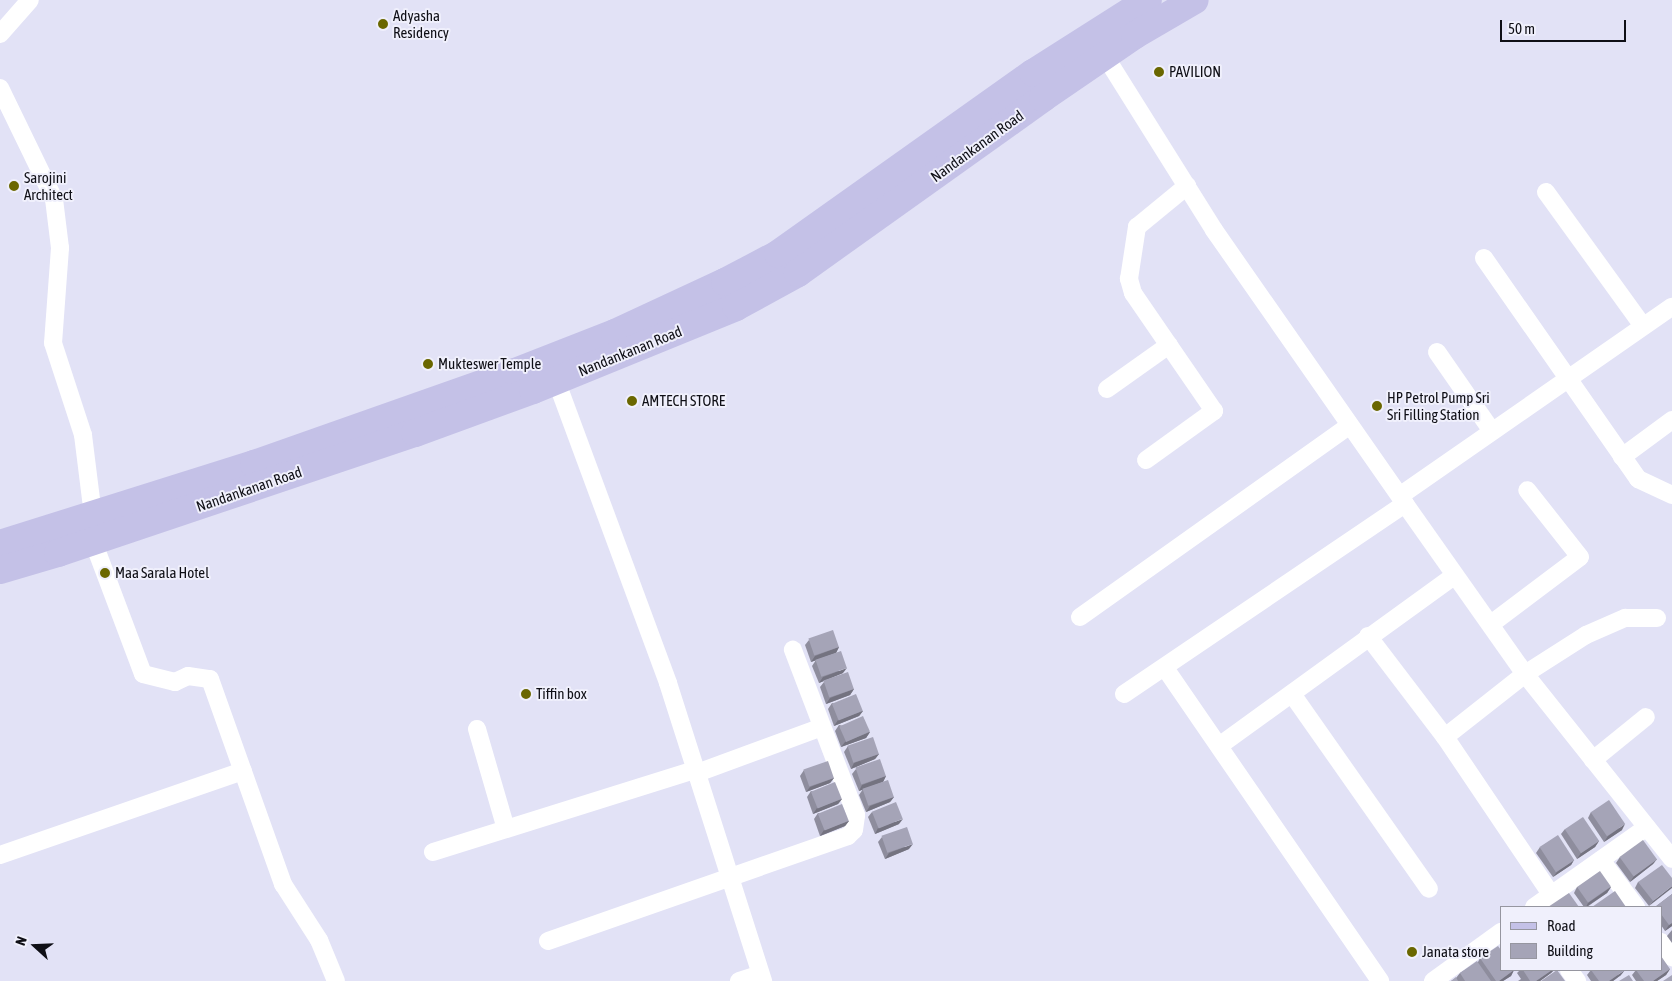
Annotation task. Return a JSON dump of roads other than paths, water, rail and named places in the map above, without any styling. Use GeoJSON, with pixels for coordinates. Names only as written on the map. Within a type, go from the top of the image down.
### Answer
{"type":"FeatureCollection","features":[{"type":"Feature","properties":{"kind":"main road","name":"Nandankanan Road"},"geometry":{"type":"LineString","coordinates":[[0,544],[93,528],[406,436],[556,380],[736,307],[798,273],[1148,0]]}},
{"type":"Feature","properties":{"kind":"main road","name":"Nandankanan Road"},"geometry":{"type":"LineString","coordinates":[[0,570],[93,528],[254,464],[515,372],[615,333],[724,282],[778,254],[1049,78],[1105,56],[1194,0]]}},
{"type":"Feature","properties":{"kind":"street"},"geometry":{"type":"LineString","coordinates":[[0,34],[30,0]]}},
{"type":"Feature","properties":{"kind":"street"},"geometry":{"type":"LineString","coordinates":[[1105,56],[1186,186],[1350,425],[1525,674],[1672,859]]}},
{"type":"Feature","properties":{"kind":"street"},"geometry":{"type":"LineString","coordinates":[[0,88],[54,199],[60,248],[53,343],[83,435],[93,528],[143,674],[175,682],[188,676],[210,680],[283,884],[319,940],[336,981]]}},
{"type":"Feature","properties":{"kind":"street"},"geometry":{"type":"LineString","coordinates":[[1146,460],[1214,411],[1130,286],[1133,233],[1142,221],[1186,186]]}},
{"type":"Feature","properties":{"kind":"street"},"geometry":{"type":"LineString","coordinates":[[1546,192],[1644,326]]}},
{"type":"Feature","properties":{"kind":"street"},"geometry":{"type":"LineString","coordinates":[[1484,258],[1638,479],[1672,494]]}},
{"type":"Feature","properties":{"kind":"street"},"geometry":{"type":"LineString","coordinates":[[1124,694],[1165,668],[1403,500],[1492,432],[1672,307]]}},
{"type":"Feature","properties":{"kind":"street"},"geometry":{"type":"LineString","coordinates":[[1107,389],[1170,345]]}},
{"type":"Feature","properties":{"kind":"street"},"geometry":{"type":"LineString","coordinates":[[1437,352],[1492,432]]}},
{"type":"Feature","properties":{"kind":"street"},"geometry":{"type":"LineString","coordinates":[[556,380],[662,666],[762,977],[739,981]]}},
{"type":"Feature","properties":{"kind":"street"},"geometry":{"type":"LineString","coordinates":[[1622,457],[1672,420]]}},
{"type":"Feature","properties":{"kind":"street"},"geometry":{"type":"LineString","coordinates":[[1080,617],[1350,425]]}},
{"type":"Feature","properties":{"kind":"street"},"geometry":{"type":"LineString","coordinates":[[1491,624],[1580,556],[1527,490]]}},
{"type":"Feature","properties":{"kind":"street"},"geometry":{"type":"LineString","coordinates":[[1219,746],[1455,574]]}},
{"type":"Feature","properties":{"kind":"street"},"geometry":{"type":"LineString","coordinates":[[1445,737],[1525,674],[1586,635],[1625,618],[1657,618]]}},
{"type":"Feature","properties":{"kind":"street"},"geometry":{"type":"LineString","coordinates":[[1368,636],[1445,737],[1551,894]]}},
{"type":"Feature","properties":{"kind":"street"},"geometry":{"type":"LineString","coordinates":[[548,941],[728,876],[848,836],[854,830],[856,815],[793,650]]}},
{"type":"Feature","properties":{"kind":"street"},"geometry":{"type":"LineString","coordinates":[[1165,668],[1380,981]]}},
{"type":"Feature","properties":{"kind":"street"},"geometry":{"type":"LineString","coordinates":[[1292,694],[1430,889]]}},
{"type":"Feature","properties":{"kind":"street"},"geometry":{"type":"LineString","coordinates":[[1593,760],[1646,717]]}},
{"type":"Feature","properties":{"kind":"street"},"geometry":{"type":"LineString","coordinates":[[433,852],[696,772],[822,726]]}},
{"type":"Feature","properties":{"kind":"street"},"geometry":{"type":"LineString","coordinates":[[477,729],[506,830]]}},
{"type":"Feature","properties":{"kind":"street"},"geometry":{"type":"LineString","coordinates":[[0,855],[243,771]]}},
{"type":"Feature","properties":{"kind":"street"},"geometry":{"type":"LineString","coordinates":[[1535,906],[1647,827]]}},
{"type":"Feature","properties":{"kind":"street"},"geometry":{"type":"LineString","coordinates":[[1601,860],[1635,906]]}},
{"type":"Feature","properties":{"kind":"street"},"geometry":{"type":"LineString","coordinates":[[1432,981],[1500,933]]}},
{"type":"Feature","properties":{"kind":"street"},"geometry":{"type":"LineString","coordinates":[[1662,943],[1672,957]]}},
{"type":"Feature","properties":{"kind":"street"},"geometry":{"type":"LineString","coordinates":[[1570,971],[1578,981]]}},
{"type":"Feature","properties":{"kind":"place","name":"Adyasha Residency"},"geometry":{"type":"Point","coordinates":[383,24]}},
{"type":"Feature","properties":{"kind":"place","name":"PAVILION"},"geometry":{"type":"Point","coordinates":[1159,72]}},
{"type":"Feature","properties":{"kind":"place","name":"Sarojini Architect"},"geometry":{"type":"Point","coordinates":[14,186]}},
{"type":"Feature","properties":{"kind":"place","name":"Mukteswer Temple"},"geometry":{"type":"Point","coordinates":[428,364]}},
{"type":"Feature","properties":{"kind":"place","name":"AMTECH STORE"},"geometry":{"type":"Point","coordinates":[632,401]}},
{"type":"Feature","properties":{"kind":"place","name":"HP Petrol Pump Sri Sri Filling Station"},"geometry":{"type":"Point","coordinates":[1377,406]}},
{"type":"Feature","properties":{"kind":"place","name":"Maa Sarala Hotel"},"geometry":{"type":"Point","coordinates":[105,573]}},
{"type":"Feature","properties":{"kind":"place","name":"Tiffin box"},"geometry":{"type":"Point","coordinates":[526,694]}},
{"type":"Feature","properties":{"kind":"place","name":"Janata store"},"geometry":{"type":"Point","coordinates":[1412,952]}}]}
